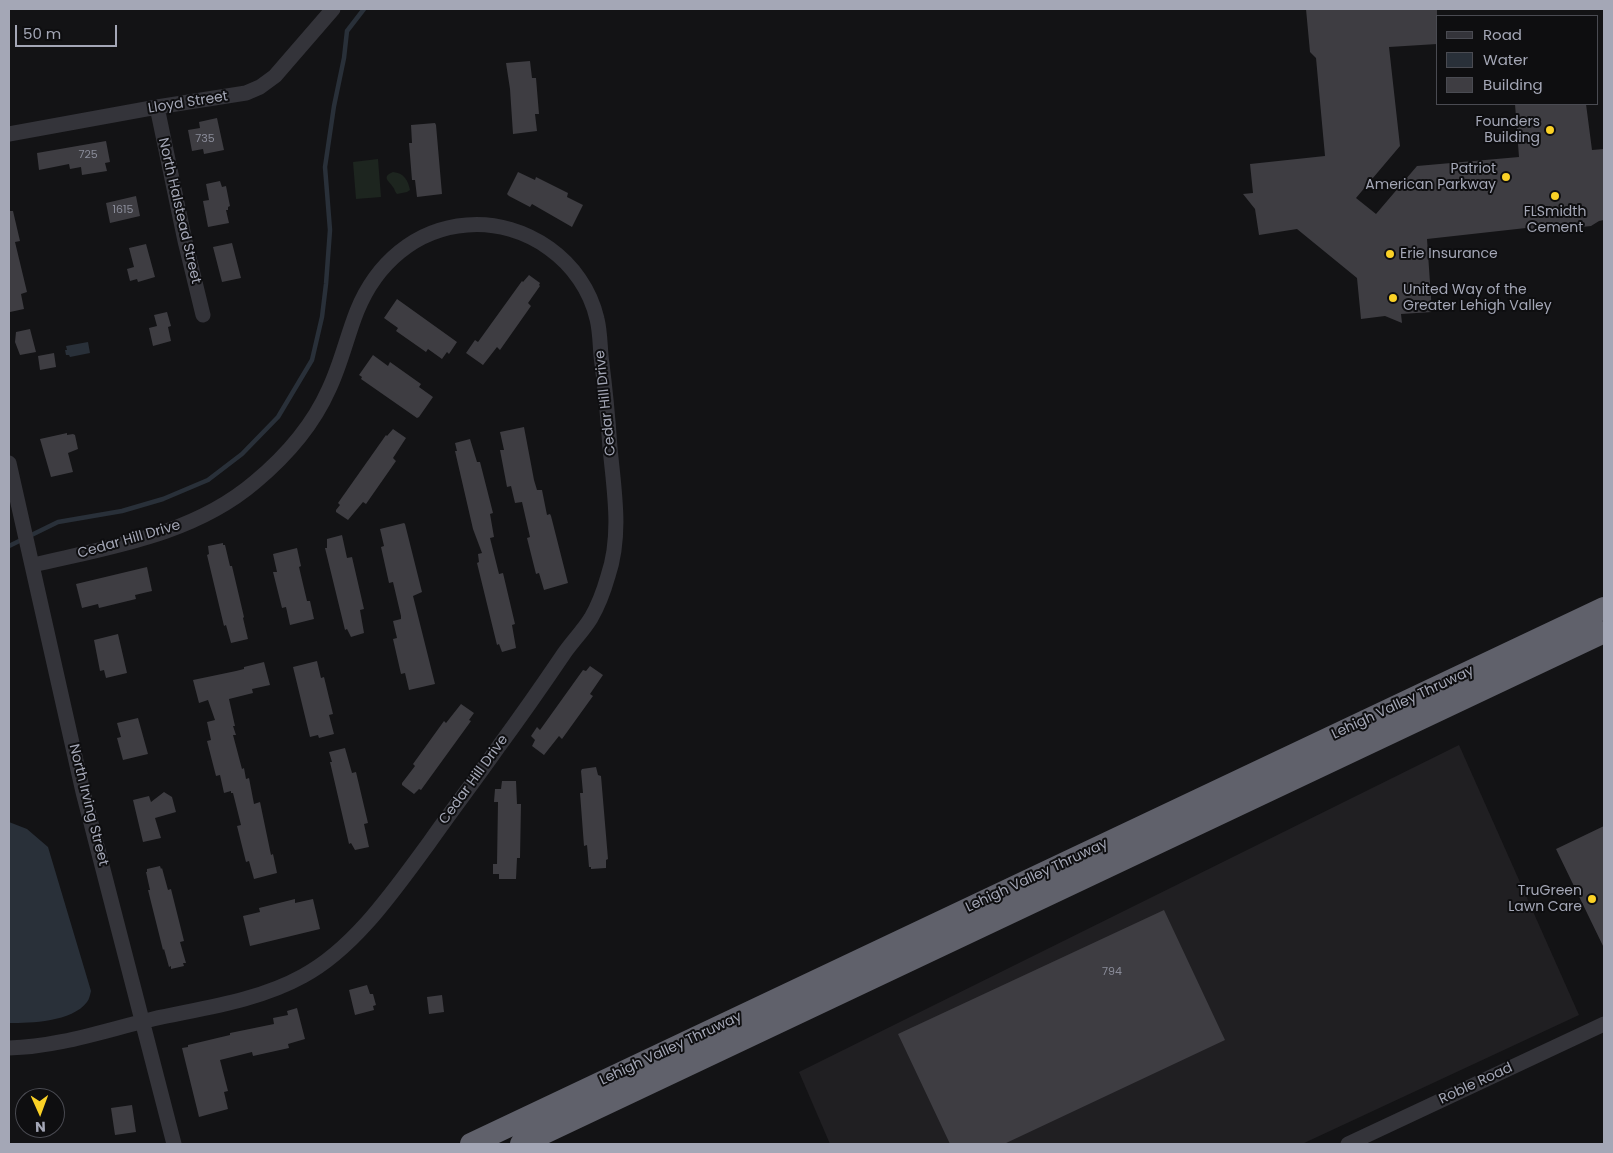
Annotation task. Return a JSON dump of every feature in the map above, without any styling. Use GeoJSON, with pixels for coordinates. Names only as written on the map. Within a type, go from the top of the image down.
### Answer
{"type":"FeatureCollection","features":[{"type":"Feature","properties":{"kind":"highway","name":"Lehigh Valley Thruway"},"geometry":{"type":"LineString","coordinates":[[470,1144],[1604,608]]}},
{"type":"Feature","properties":{"kind":"highway","name":"Lehigh Valley Thruway"},"geometry":{"type":"LineString","coordinates":[[522,1144],[1604,632]]}},
{"type":"Feature","properties":{"kind":"street","name":"Lloyd Street"},"geometry":{"type":"LineString","coordinates":[[9,134],[156,107],[246,93],[260,87],[275,76],[333,9]]}},
{"type":"Feature","properties":{"kind":"street","name":"North Halstead Street"},"geometry":{"type":"LineString","coordinates":[[156,107],[203,315]]}},
{"type":"Feature","properties":{"kind":"street","name":"Cedar Hill Drive"},"geometry":{"type":"LineString","coordinates":[[9,1048],[32,1048],[264,992],[290,983],[331,958],[351,940],[403,880],[590,618],[611,565],[615,544],[616,521],[608,412],[597,319],[590,299],[572,269],[560,257],[543,244],[508,228],[473,224],[452,226],[412,242],[382,267],[369,286],[358,309],[329,390],[309,423],[273,467],[252,485],[229,502],[205,516],[175,529],[150,537],[33,565]]}},
{"type":"Feature","properties":{"kind":"street","name":"North Irving Street"},"geometry":{"type":"LineString","coordinates":[[9,463],[83,792],[174,1144]]}},
{"type":"Feature","properties":{"kind":"street","name":"Roble Road"},"geometry":{"type":"LineString","coordinates":[[1348,1144],[1604,1024]]}},
{"type":"Feature","properties":{"kind":"shaded area"},"geometry":{"type":"Polygon","coordinates":[[[378,159],[381,197],[356,199],[353,162],[378,159]]]}},
{"type":"Feature","properties":{"kind":"shaded area"},"geometry":{"type":"Polygon","coordinates":[[[393,172],[405,178],[410,190],[397,194],[387,177],[393,172]]]}},
{"type":"Feature","properties":{"kind":"shaded area"},"geometry":{"type":"Polygon","coordinates":[[[1459,745],[1579,1015],[1302,1144],[830,1144],[799,1072],[1459,745]]]}},
{"type":"Feature","properties":{"kind":"water"},"geometry":{"type":"Polygon","coordinates":[[[88,342],[90,353],[70,357],[66,355],[66,346],[88,342]]]}},
{"type":"Feature","properties":{"kind":"water"},"geometry":{"type":"Polygon","coordinates":[[[9,822],[27,829],[48,847],[91,991],[88,1001],[80,1009],[72,1014],[51,1020],[9,1023],[9,822]]]}},
{"type":"Feature","properties":{"kind":"building","name":"Patriot American Parkway"},"geometry":{"type":"Polygon","coordinates":[[[1306,9],[1437,9],[1436,44],[1389,47],[1400,146],[1356,198],[1376,214],[1417,166],[1519,157],[1515,105],[1586,105],[1592,150],[1604,149],[1604,220],[1591,226],[1534,232],[1526,228],[1427,239],[1432,312],[1401,314],[1402,323],[1385,316],[1361,319],[1357,278],[1297,229],[1259,235],[1255,209],[1243,194],[1253,193],[1250,164],[1325,156],[1316,58],[1310,52],[1306,9]]]}},
{"type":"Feature","properties":{"kind":"building"},"geometry":{"type":"Polygon","coordinates":[[[530,61],[532,78],[536,78],[539,114],[535,114],[537,131],[513,134],[506,63],[530,61]]]}},
{"type":"Feature","properties":{"kind":"building"},"geometry":{"type":"Polygon","coordinates":[[[217,118],[224,150],[204,154],[203,149],[192,151],[188,130],[200,128],[199,122],[217,118]]]}},
{"type":"Feature","properties":{"kind":"building"},"geometry":{"type":"Polygon","coordinates":[[[435,123],[442,194],[417,197],[415,180],[412,180],[409,143],[412,143],[411,125],[435,123]]]}},
{"type":"Feature","properties":{"kind":"building"},"geometry":{"type":"Polygon","coordinates":[[[106,141],[110,162],[105,163],[107,171],[82,175],[81,167],[70,169],[69,164],[39,170],[37,153],[106,141]]]}},
{"type":"Feature","properties":{"kind":"building"},"geometry":{"type":"Polygon","coordinates":[[[518,172],[535,180],[536,177],[568,193],[567,197],[583,205],[572,227],[532,204],[530,207],[507,194],[518,172]]]}},
{"type":"Feature","properties":{"kind":"building"},"geometry":{"type":"Polygon","coordinates":[[[220,181],[222,187],[226,186],[230,206],[226,210],[229,223],[208,227],[203,201],[209,200],[206,184],[220,181]]]}},
{"type":"Feature","properties":{"kind":"building"},"geometry":{"type":"Polygon","coordinates":[[[136,196],[140,216],[110,223],[106,203],[136,196]]]}},
{"type":"Feature","properties":{"kind":"building"},"geometry":{"type":"Polygon","coordinates":[[[9,211],[13,211],[20,241],[15,242],[27,292],[21,294],[24,309],[10,312],[9,306],[9,211]]]}},
{"type":"Feature","properties":{"kind":"building"},"geometry":{"type":"Polygon","coordinates":[[[232,243],[241,278],[222,282],[213,247],[232,243]]]}},
{"type":"Feature","properties":{"kind":"building"},"geometry":{"type":"Polygon","coordinates":[[[146,244],[155,277],[138,282],[137,279],[130,281],[127,269],[134,267],[129,248],[146,244]]]}},
{"type":"Feature","properties":{"kind":"building"},"geometry":{"type":"Polygon","coordinates":[[[529,275],[540,283],[540,286],[528,303],[531,306],[500,350],[497,347],[483,365],[466,353],[475,340],[478,342],[522,281],[529,275]]]}},
{"type":"Feature","properties":{"kind":"building"},"geometry":{"type":"Polygon","coordinates":[[[397,299],[457,342],[449,354],[447,352],[442,359],[428,349],[426,352],[396,331],[398,328],[384,318],[397,299]]]}},
{"type":"Feature","properties":{"kind":"building"},"geometry":{"type":"Polygon","coordinates":[[[167,312],[171,326],[168,327],[171,341],[153,346],[149,328],[157,326],[154,315],[167,312]]]}},
{"type":"Feature","properties":{"kind":"building"},"geometry":{"type":"Polygon","coordinates":[[[30,329],[36,352],[20,355],[15,342],[16,332],[30,329]]]}},
{"type":"Feature","properties":{"kind":"building"},"geometry":{"type":"Polygon","coordinates":[[[54,353],[56,367],[40,370],[38,356],[54,353]]]}},
{"type":"Feature","properties":{"kind":"building"},"geometry":{"type":"Polygon","coordinates":[[[373,355],[388,366],[390,362],[421,384],[419,387],[433,397],[419,417],[417,418],[361,379],[362,377],[359,375],[373,355]]]}},
{"type":"Feature","properties":{"kind":"building"},"geometry":{"type":"Polygon","coordinates":[[[524,427],[534,480],[537,490],[542,490],[547,515],[550,514],[551,516],[568,583],[544,590],[539,573],[536,574],[527,538],[530,537],[522,502],[515,503],[511,486],[507,487],[500,450],[504,450],[500,432],[524,427]]]}},
{"type":"Feature","properties":{"kind":"building"},"geometry":{"type":"Polygon","coordinates":[[[393,429],[406,438],[393,458],[396,461],[366,504],[363,502],[348,520],[336,512],[340,505],[338,503],[386,435],[393,429]]]}},
{"type":"Feature","properties":{"kind":"building"},"geometry":{"type":"Polygon","coordinates":[[[67,433],[67,435],[75,435],[78,449],[68,453],[73,472],[51,477],[40,439],[67,433]]]}},
{"type":"Feature","properties":{"kind":"building"},"geometry":{"type":"Polygon","coordinates":[[[470,439],[477,462],[480,462],[493,513],[490,514],[494,537],[490,538],[499,574],[503,573],[515,624],[512,625],[516,648],[502,652],[499,644],[497,645],[477,563],[479,562],[478,554],[482,553],[473,529],[455,451],[457,451],[455,443],[470,439]]]}},
{"type":"Feature","properties":{"kind":"building"},"geometry":{"type":"Polygon","coordinates":[[[404,523],[422,592],[413,596],[435,684],[409,690],[405,673],[401,674],[393,639],[397,638],[393,621],[401,619],[401,616],[393,582],[389,583],[381,547],[384,546],[380,529],[404,523]]]}},
{"type":"Feature","properties":{"kind":"building"},"geometry":{"type":"Polygon","coordinates":[[[342,535],[347,558],[352,557],[364,609],[360,610],[364,633],[351,637],[347,629],[345,630],[325,548],[327,548],[327,539],[342,535]]]}},
{"type":"Feature","properties":{"kind":"building"},"geometry":{"type":"Polygon","coordinates":[[[223,543],[230,566],[232,566],[248,639],[231,643],[226,625],[224,626],[207,555],[209,554],[208,546],[223,543]]]}},
{"type":"Feature","properties":{"kind":"building"},"geometry":{"type":"Polygon","coordinates":[[[297,548],[301,566],[299,567],[307,601],[310,601],[314,619],[290,625],[286,607],[282,608],[273,572],[277,572],[273,554],[297,548]]]}},
{"type":"Feature","properties":{"kind":"building"},"geometry":{"type":"Polygon","coordinates":[[[147,567],[152,591],[135,595],[136,599],[99,608],[98,604],[82,608],[76,584],[147,567]]]}},
{"type":"Feature","properties":{"kind":"building"},"geometry":{"type":"Polygon","coordinates":[[[118,634],[127,673],[106,678],[104,670],[100,671],[94,640],[118,634]]]}},
{"type":"Feature","properties":{"kind":"building"},"geometry":{"type":"Polygon","coordinates":[[[317,661],[321,678],[324,677],[333,714],[329,715],[334,734],[319,738],[318,735],[310,737],[293,667],[317,661]]]}},
{"type":"Feature","properties":{"kind":"building"},"geometry":{"type":"Polygon","coordinates":[[[264,662],[270,685],[252,689],[253,693],[229,699],[236,735],[233,735],[242,769],[244,768],[246,779],[249,778],[254,804],[260,802],[271,855],[273,854],[277,873],[254,879],[249,861],[246,862],[237,826],[241,825],[233,793],[231,791],[224,793],[220,775],[216,776],[207,741],[211,740],[207,722],[215,720],[208,700],[199,703],[193,680],[244,669],[244,667],[264,662]]]}},
{"type":"Feature","properties":{"kind":"building"},"geometry":{"type":"Polygon","coordinates":[[[590,666],[603,675],[590,694],[593,696],[562,739],[559,736],[544,755],[532,746],[535,740],[531,736],[537,727],[540,730],[583,670],[586,671],[590,666]]]}},
{"type":"Feature","properties":{"kind":"building"},"geometry":{"type":"Polygon","coordinates":[[[461,704],[474,713],[469,720],[471,721],[421,790],[419,789],[414,794],[402,783],[415,766],[413,764],[444,721],[446,723],[461,704]]]}},
{"type":"Feature","properties":{"kind":"building"},"geometry":{"type":"Polygon","coordinates":[[[138,718],[148,754],[123,760],[117,738],[121,737],[117,723],[138,718]]]}},
{"type":"Feature","properties":{"kind":"building"},"geometry":{"type":"Polygon","coordinates":[[[345,748],[352,773],[356,772],[368,823],[364,824],[369,847],[355,850],[351,843],[349,844],[329,752],[345,748]]]}},
{"type":"Feature","properties":{"kind":"building"},"geometry":{"type":"Polygon","coordinates":[[[596,767],[598,775],[601,776],[608,859],[606,860],[606,868],[591,869],[589,867],[587,845],[584,846],[580,793],[583,793],[581,771],[582,769],[596,767]]]}},
{"type":"Feature","properties":{"kind":"building"},"geometry":{"type":"Polygon","coordinates":[[[502,781],[516,781],[517,804],[521,804],[520,858],[517,858],[516,879],[499,879],[499,874],[493,874],[493,864],[497,864],[498,802],[494,802],[495,789],[501,789],[502,781]]]}},
{"type":"Feature","properties":{"kind":"building"},"geometry":{"type":"Polygon","coordinates":[[[164,792],[172,797],[176,812],[155,818],[161,838],[143,842],[133,800],[149,796],[151,802],[164,792]]]}},
{"type":"Feature","properties":{"kind":"building","name":"TruGreen Lawn Care"},"geometry":{"type":"Polygon","coordinates":[[[1604,826],[1604,948],[1556,849],[1604,826]]]}},
{"type":"Feature","properties":{"kind":"building"},"geometry":{"type":"Polygon","coordinates":[[[160,866],[168,890],[171,889],[184,941],[180,942],[186,963],[183,963],[184,966],[171,969],[163,950],[148,890],[150,890],[146,872],[147,869],[160,866]]]}},
{"type":"Feature","properties":{"kind":"building"},"geometry":{"type":"Polygon","coordinates":[[[295,899],[295,903],[313,899],[320,929],[250,946],[243,916],[260,912],[259,908],[295,899]]]}},
{"type":"Feature","properties":{"kind":"building"},"geometry":{"type":"Polygon","coordinates":[[[1164,910],[1225,1040],[1004,1144],[950,1144],[898,1034],[1164,910]]]}},
{"type":"Feature","properties":{"kind":"building"},"geometry":{"type":"Polygon","coordinates":[[[367,985],[370,994],[373,994],[376,1005],[373,1006],[374,1010],[355,1015],[349,990],[367,985]]]}},
{"type":"Feature","properties":{"kind":"building"},"geometry":{"type":"Polygon","coordinates":[[[442,995],[444,1012],[429,1014],[427,997],[442,995]]]}},
{"type":"Feature","properties":{"kind":"building"},"geometry":{"type":"Polygon","coordinates":[[[297,1008],[305,1039],[288,1044],[289,1048],[253,1056],[252,1052],[220,1060],[228,1091],[224,1092],[228,1109],[199,1117],[182,1048],[230,1035],[230,1033],[274,1024],[273,1018],[288,1015],[287,1011],[297,1008]]]}},
{"type":"Feature","properties":{"kind":"building"},"geometry":{"type":"Polygon","coordinates":[[[132,1105],[136,1132],[115,1135],[111,1108],[132,1105]]]}},
{"type":"Feature","properties":{"kind":"waterway"},"geometry":{"type":"LineString","coordinates":[[9,546],[58,522],[122,511],[163,499],[208,480],[242,454],[278,417],[312,360],[322,317],[330,230],[325,167],[347,31],[364,9]]}},
{"type":"Feature","properties":{"kind":"place","name":"Founders Building"},"geometry":{"type":"Point","coordinates":[1550,130]}},
{"type":"Feature","properties":{"kind":"place","name":"Patriot American Parkway"},"geometry":{"type":"Point","coordinates":[1506,177]}},
{"type":"Feature","properties":{"kind":"place","name":"FLSmidth Cement"},"geometry":{"type":"Point","coordinates":[1555,196]}},
{"type":"Feature","properties":{"kind":"place","name":"Erie Insurance"},"geometry":{"type":"Point","coordinates":[1390,254]}},
{"type":"Feature","properties":{"kind":"place","name":"United Way of the Greater Lehigh Valley"},"geometry":{"type":"Point","coordinates":[1393,298]}},
{"type":"Feature","properties":{"kind":"place","name":"TruGreen Lawn Care"},"geometry":{"type":"Point","coordinates":[1592,899]}}]}
